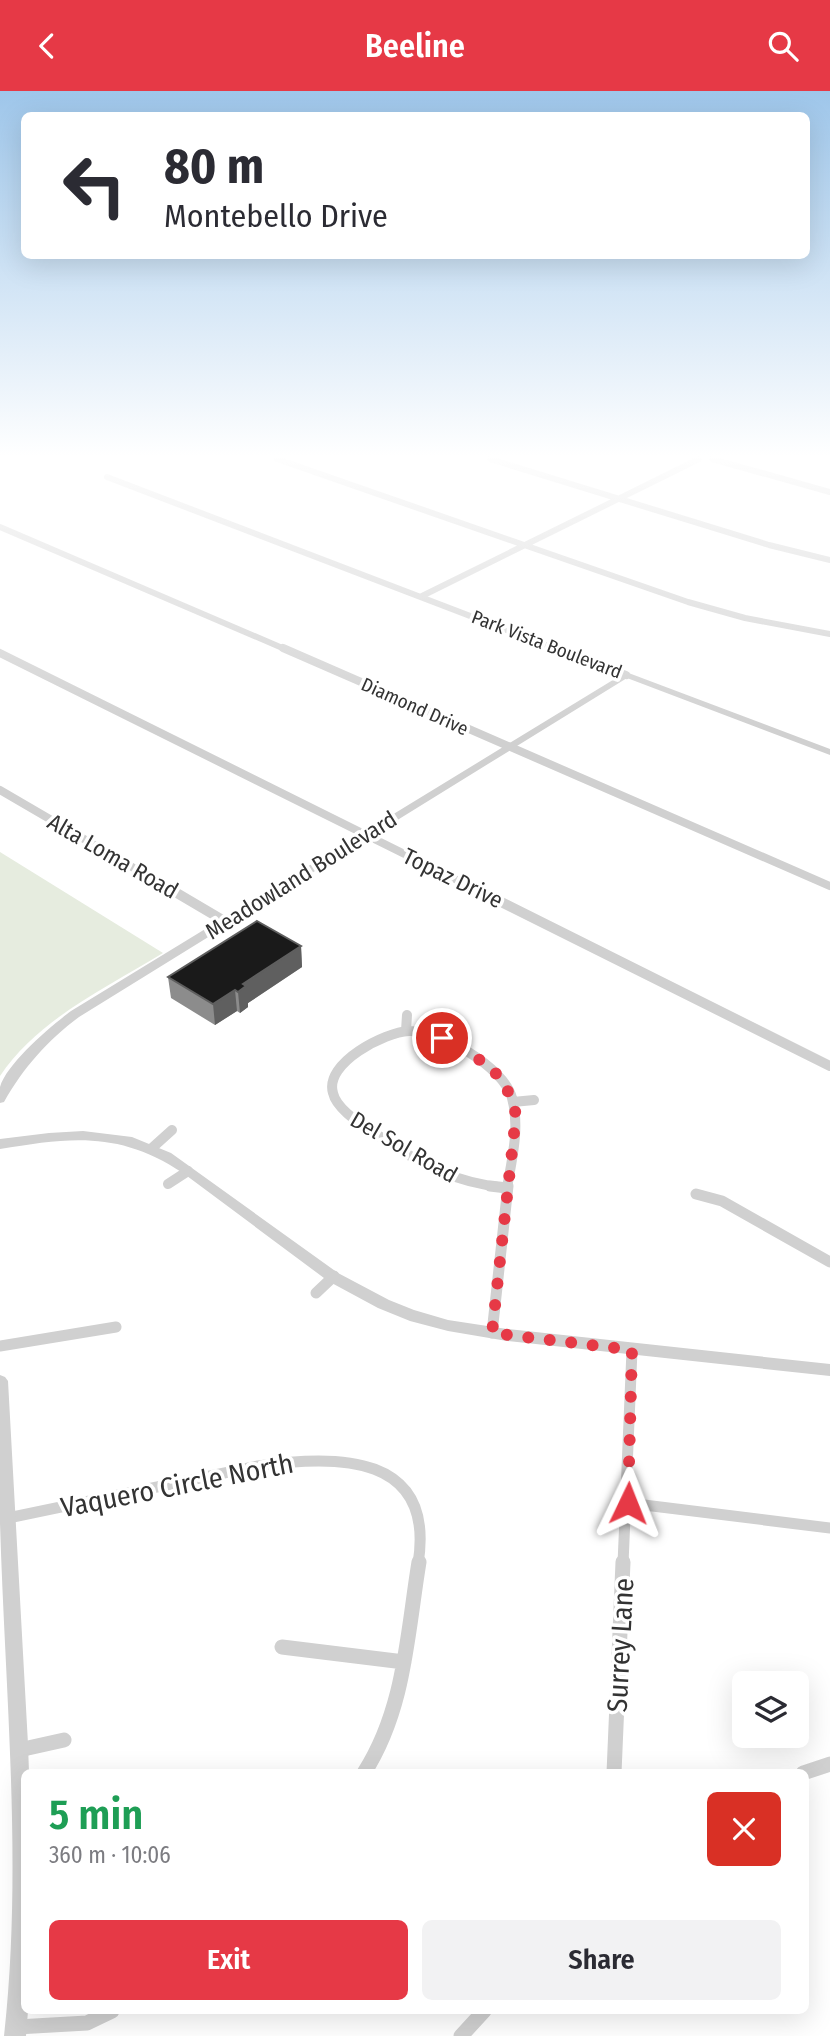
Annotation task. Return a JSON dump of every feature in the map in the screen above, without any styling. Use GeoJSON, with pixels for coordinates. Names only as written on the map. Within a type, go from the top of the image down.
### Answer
{"type":"FeatureCollection","features":[{"type":"Feature","properties":{"kind":"street","name":"Diamond Drive"},"geometry":{"type":"LineString","coordinates":[[53,550],[830,886]]}},
{"type":"Feature","properties":{"kind":"street","name":"Park Vista Boulevard"},"geometry":{"type":"LineString","coordinates":[[300,550],[830,752]]}},
{"type":"Feature","properties":{"kind":"street"},"geometry":{"type":"LineString","coordinates":[[422,596],[516,550]]}},
{"type":"Feature","properties":{"kind":"street"},"geometry":{"type":"LineString","coordinates":[[535,550],[709,609],[830,634]]}},
{"type":"Feature","properties":{"kind":"street"},"geometry":{"type":"LineString","coordinates":[[787,550],[830,560]]}},
{"type":"Feature","properties":{"kind":"street","name":"Topaz Drive"},"geometry":{"type":"LineString","coordinates":[[0,653],[830,1066]]}},
{"type":"Feature","properties":{"kind":"street","name":"Meadowland Boulevard"},"geometry":{"type":"LineString","coordinates":[[0,1099],[25,1059],[56,1028],[626,675]]}},
{"type":"Feature","properties":{"kind":"street","name":"Alta Loma Road"},"geometry":{"type":"LineString","coordinates":[[0,790],[226,922]]}},
{"type":"Feature","properties":{"kind":"street"},"geometry":{"type":"LineString","coordinates":[[407,1016],[406,1031],[442,1038],[479,1059],[505,1082],[513,1102],[516,1128],[492,1333]]}},
{"type":"Feature","properties":{"kind":"street","name":"Del Sol Road"},"geometry":{"type":"LineString","coordinates":[[406,1031],[383,1036],[344,1063],[336,1072],[333,1082],[331,1091],[335,1101],[352,1118],[439,1172],[464,1182],[507,1188]]}},
{"type":"Feature","properties":{"kind":"street"},"geometry":{"type":"LineString","coordinates":[[513,1102],[534,1100]]}},
{"type":"Feature","properties":{"kind":"street"},"geometry":{"type":"LineString","coordinates":[[152,1149],[172,1130]]}},
{"type":"Feature","properties":{"kind":"street"},"geometry":{"type":"LineString","coordinates":[[0,1144],[36,1138],[96,1135],[117,1138],[152,1149],[188,1171],[334,1276],[407,1314],[446,1326],[632,1350],[830,1370]]}},
{"type":"Feature","properties":{"kind":"street"},"geometry":{"type":"LineString","coordinates":[[168,1184],[188,1171]]}},
{"type":"Feature","properties":{"kind":"street"},"geometry":{"type":"LineString","coordinates":[[696,1194],[722,1201],[830,1262]]}},
{"type":"Feature","properties":{"kind":"street"},"geometry":{"type":"LineString","coordinates":[[316,1293],[334,1276]]}},
{"type":"Feature","properties":{"kind":"street"},"geometry":{"type":"LineString","coordinates":[[0,1346],[116,1327]]}},
{"type":"Feature","properties":{"kind":"street","name":"Surrey Lane"},"geometry":{"type":"LineString","coordinates":[[614,1769],[628,1503],[632,1350]]}},
{"type":"Feature","properties":{"kind":"street"},"geometry":{"type":"LineString","coordinates":[[0,1381],[19,1750],[21,1841]]}},
{"type":"Feature","properties":{"kind":"street","name":"Vaquero Circle North"},"geometry":{"type":"LineString","coordinates":[[8,1518],[274,1463],[334,1461],[376,1469],[405,1489],[419,1518],[421,1548],[394,1716],[380,1748],[367,1769]]}},
{"type":"Feature","properties":{"kind":"street"},"geometry":{"type":"LineString","coordinates":[[628,1503],[830,1528]]}},
{"type":"Feature","properties":{"kind":"street"},"geometry":{"type":"LineString","coordinates":[[282,1647],[404,1662]]}},
{"type":"Feature","properties":{"kind":"street"},"geometry":{"type":"LineString","coordinates":[[19,1750],[64,1740]]}},
{"type":"Feature","properties":{"kind":"street"},"geometry":{"type":"LineString","coordinates":[[809,1771],[830,1764]]}},
{"type":"Feature","properties":{"kind":"street"},"geometry":{"type":"LineString","coordinates":[[21,1961],[16,2032],[87,2023],[106,2014]]}},
{"type":"Feature","properties":{"kind":"street"},"geometry":{"type":"LineString","coordinates":[[461,2036],[481,2014]]}},
{"type":"Feature","properties":{"kind":"shaded area"},"geometry":{"type":"Polygon","coordinates":[[[0,852],[163,953],[53,1021],[33,1038],[0,1076],[0,852]]]}},
{"type":"Feature","properties":{"kind":"building"},"geometry":{"type":"Polygon","coordinates":[[[257,921],[301,946],[243,984],[246,986],[238,992],[235,990],[213,1004],[168,977],[257,921]]]}},
{"type":"Feature","properties":{"kind":"route"},"geometry":{"type":"LineString","coordinates":[[442,1038],[479,1059],[505,1082],[511,1092],[516,1115],[492,1333],[632,1350],[628,1503]]}}]}
